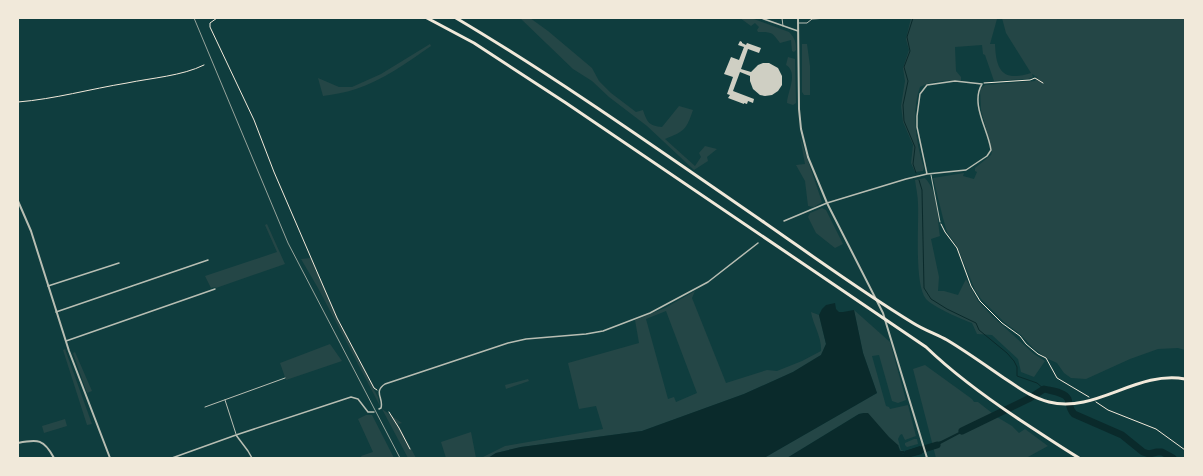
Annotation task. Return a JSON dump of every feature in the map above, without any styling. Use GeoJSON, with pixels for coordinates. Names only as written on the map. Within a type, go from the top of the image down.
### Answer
{"type":"FeatureCollection","features":[{"type":"Feature","properties":{"kind":"highway"},"geometry":{"type":"LineString","coordinates":[[427,18],[474,42],[527,77],[926,348],[946,367],[975,389],[1045,437],[1079,458]]}},
{"type":"Feature","properties":{"kind":"highway"},"geometry":{"type":"LineString","coordinates":[[456,18],[578,96],[840,275],[916,325],[974,356],[1029,394],[1046,402],[1067,404],[1090,400],[1144,381],[1168,378],[1185,379]]}},
{"type":"Feature","properties":{"kind":"street"},"geometry":{"type":"LineString","coordinates":[[761,18],[798,31]]}},
{"type":"Feature","properties":{"kind":"street"},"geometry":{"type":"LineString","coordinates":[[798,18],[798,95],[802,129],[812,168],[827,203],[883,313],[926,458]]}},
{"type":"Feature","properties":{"kind":"street"},"geometry":{"type":"LineString","coordinates":[[784,221],[827,203],[927,174],[966,170],[988,156],[991,150],[979,110],[978,93],[982,84],[955,82],[927,85],[920,94],[917,127],[927,174]]}},
{"type":"Feature","properties":{"kind":"street"},"geometry":{"type":"LineString","coordinates":[[18,201],[31,231],[66,341],[110,458]]}},
{"type":"Feature","properties":{"kind":"street"},"geometry":{"type":"LineString","coordinates":[[379,409],[381,408],[382,403],[379,391],[385,384],[508,343],[526,339],[586,334],[603,331],[650,313],[708,282],[758,243]]}},
{"type":"Feature","properties":{"kind":"street"},"geometry":{"type":"LineString","coordinates":[[56,312],[208,260]]}},
{"type":"Feature","properties":{"kind":"street"},"geometry":{"type":"LineString","coordinates":[[48,286],[119,263]]}},
{"type":"Feature","properties":{"kind":"street"},"geometry":{"type":"LineString","coordinates":[[66,341],[215,289]]}},
{"type":"Feature","properties":{"kind":"street"},"geometry":{"type":"LineString","coordinates":[[172,458],[350,397],[358,399],[368,412],[374,412]]}},
{"type":"Feature","properties":{"kind":"street"},"geometry":{"type":"LineString","coordinates":[[236,435],[252,458]]}},
{"type":"Feature","properties":{"kind":"street"},"geometry":{"type":"LineString","coordinates":[[18,443],[32,440],[39,441],[48,448],[54,458]]}},
{"type":"Feature","properties":{"kind":"lane"},"geometry":{"type":"LineString","coordinates":[[782,18],[783,26]]}},
{"type":"Feature","properties":{"kind":"lane"},"geometry":{"type":"LineString","coordinates":[[798,23],[807,23],[812,19],[828,18]]}},
{"type":"Feature","properties":{"kind":"lane"},"geometry":{"type":"LineString","coordinates":[[931,174],[940,222]]}},
{"type":"Feature","properties":{"kind":"lane"},"geometry":{"type":"LineString","coordinates":[[205,407],[285,378]]}},
{"type":"Feature","properties":{"kind":"lane"},"geometry":{"type":"LineString","coordinates":[[225,400],[236,435]]}},
{"type":"Feature","properties":{"kind":"path"},"geometry":{"type":"LineString","coordinates":[[217,18],[210,23],[210,27],[254,120],[274,172],[342,330],[374,388],[379,391]]}},
{"type":"Feature","properties":{"kind":"path"},"geometry":{"type":"LineString","coordinates":[[18,102],[36,101],[127,82],[158,78],[196,69],[204,65]]}},
{"type":"Feature","properties":{"kind":"path"},"geometry":{"type":"LineString","coordinates":[[982,84],[1030,80],[1035,78],[1043,83]]}},
{"type":"Feature","properties":{"kind":"path"},"geometry":{"type":"LineString","coordinates":[[940,222],[945,232],[957,248],[971,286],[980,301],[1002,323],[1020,336],[1026,344],[1038,354],[1046,358],[1057,378],[1074,387],[1108,410],[1156,429],[1185,450]]}},
{"type":"Feature","properties":{"kind":"path"},"geometry":{"type":"LineString","coordinates":[[389,412],[410,449]]}},
{"type":"Feature","properties":{"kind":"shaded area"},"geometry":{"type":"Polygon","coordinates":[[[520,18],[530,18],[548,31],[592,68],[599,81],[611,93],[636,112],[643,110],[649,123],[654,126],[662,127],[679,106],[693,110],[684,129],[681,132],[665,139],[695,166],[701,157],[699,153],[705,146],[717,149],[707,157],[708,161],[694,170],[647,126],[609,97],[592,81],[573,69],[520,18]]]}},
{"type":"Feature","properties":{"kind":"shaded area"},"geometry":{"type":"Polygon","coordinates":[[[740,18],[751,18],[789,32],[795,40],[796,50],[794,52],[792,51],[791,40],[780,43],[771,33],[758,32],[757,30],[759,27],[755,23],[751,26],[740,18]]]}},
{"type":"Feature","properties":{"kind":"shaded area"},"geometry":{"type":"Polygon","coordinates":[[[911,18],[1002,18],[1185,18],[1185,350],[1178,348],[1158,349],[1130,359],[1086,379],[1071,378],[1064,373],[1057,363],[1046,358],[1033,348],[1021,335],[1004,322],[981,299],[975,290],[957,246],[947,232],[933,178],[964,173],[963,176],[974,179],[977,172],[975,171],[975,168],[991,155],[992,151],[981,110],[980,89],[985,85],[1035,81],[1037,77],[1032,74],[1033,77],[1028,79],[994,81],[985,55],[983,54],[982,45],[955,47],[956,71],[961,77],[961,80],[935,82],[920,87],[917,97],[915,117],[917,138],[924,168],[923,171],[915,172],[911,163],[913,145],[903,122],[901,106],[905,81],[903,68],[909,50],[906,39],[911,18]],[[1002,18],[997,19],[990,44],[995,44],[999,67],[1008,75],[1014,76],[1031,73],[1006,33],[1002,18]]]}},
{"type":"Feature","properties":{"kind":"shaded area"},"geometry":{"type":"Polygon","coordinates":[[[430,44],[431,46],[376,81],[352,90],[323,96],[318,78],[339,87],[352,87],[381,74],[430,44]]]}},
{"type":"Feature","properties":{"kind":"shaded area"},"geometry":{"type":"Polygon","coordinates":[[[802,44],[807,44],[810,66],[810,95],[804,95],[802,92],[802,44]]]}},
{"type":"Feature","properties":{"kind":"shaded area"},"geometry":{"type":"Polygon","coordinates":[[[788,57],[795,59],[796,103],[793,105],[787,103],[792,78],[790,68],[786,65],[788,57]]]}},
{"type":"Feature","properties":{"kind":"shaded area"},"geometry":{"type":"Polygon","coordinates":[[[800,137],[822,202],[814,207],[808,206],[805,181],[796,165],[805,164],[800,137]]]}},
{"type":"Feature","properties":{"kind":"shaded area"},"geometry":{"type":"Polygon","coordinates":[[[925,178],[933,191],[938,213],[940,236],[931,239],[939,277],[938,291],[958,295],[966,279],[978,301],[992,316],[1034,354],[1045,361],[1034,377],[1021,372],[1018,359],[992,335],[977,334],[972,323],[954,316],[926,299],[922,291],[918,268],[918,201],[915,180],[925,178]]]}},
{"type":"Feature","properties":{"kind":"shaded area"},"geometry":{"type":"Polygon","coordinates":[[[822,208],[826,210],[843,244],[835,248],[816,233],[808,217],[810,213],[822,208]]]}},
{"type":"Feature","properties":{"kind":"shaded area"},"geometry":{"type":"Polygon","coordinates":[[[267,224],[285,264],[216,288],[211,288],[205,276],[277,252],[265,225],[267,224]]]}},
{"type":"Feature","properties":{"kind":"shaded area"},"geometry":{"type":"Polygon","coordinates":[[[311,258],[339,320],[375,388],[374,390],[378,397],[380,406],[318,288],[301,259],[311,258]]]}},
{"type":"Feature","properties":{"kind":"shaded area"},"geometry":{"type":"Polygon","coordinates":[[[695,291],[692,298],[726,383],[767,370],[777,371],[802,361],[821,351],[819,336],[811,312],[819,315],[826,344],[821,355],[793,372],[744,394],[642,431],[521,447],[496,453],[488,458],[481,458],[505,446],[603,429],[596,406],[579,409],[568,363],[639,343],[635,320],[665,308],[695,291]],[[666,311],[646,319],[668,399],[674,397],[676,402],[697,393],[666,311]]]}},
{"type":"Feature","properties":{"kind":"shaded area"},"geometry":{"type":"Polygon","coordinates":[[[835,303],[836,309],[839,312],[854,310],[863,353],[877,393],[764,458],[488,458],[496,453],[521,447],[642,431],[744,394],[793,372],[821,355],[826,344],[819,315],[826,305],[835,303]]]}},
{"type":"Feature","properties":{"kind":"shaded area"},"geometry":{"type":"Polygon","coordinates":[[[854,310],[890,342],[906,400],[898,403],[892,401],[879,355],[872,356],[886,406],[890,409],[908,405],[916,436],[905,440],[902,434],[900,435],[898,439],[901,450],[904,451],[901,451],[898,446],[899,445],[896,445],[864,413],[859,414],[787,458],[764,458],[877,393],[863,353],[854,310]]]}},
{"type":"Feature","properties":{"kind":"shaded area"},"geometry":{"type":"Polygon","coordinates":[[[330,344],[342,361],[286,380],[280,363],[330,344]]]}},
{"type":"Feature","properties":{"kind":"shaded area"},"geometry":{"type":"Polygon","coordinates":[[[65,349],[92,424],[87,425],[63,350],[65,349]]]}},
{"type":"Feature","properties":{"kind":"shaded area"},"geometry":{"type":"Polygon","coordinates":[[[75,352],[92,391],[87,393],[73,353],[75,352]]]}},
{"type":"Feature","properties":{"kind":"shaded area"},"geometry":{"type":"Polygon","coordinates":[[[925,365],[974,402],[978,402],[997,417],[1012,426],[1019,433],[1025,429],[1048,446],[1026,458],[936,458],[913,369],[925,365]]]}},
{"type":"Feature","properties":{"kind":"shaded area"},"geometry":{"type":"Polygon","coordinates":[[[528,379],[529,381],[506,389],[505,385],[528,379]]]}},
{"type":"Feature","properties":{"kind":"shaded area"},"geometry":{"type":"Polygon","coordinates":[[[382,409],[402,423],[398,424],[416,458],[408,458],[382,409]]]}},
{"type":"Feature","properties":{"kind":"shaded area"},"geometry":{"type":"Polygon","coordinates":[[[868,413],[898,445],[900,451],[904,451],[902,454],[906,455],[903,456],[906,458],[787,458],[859,414],[868,413]]]}},
{"type":"Feature","properties":{"kind":"shaded area"},"geometry":{"type":"Polygon","coordinates":[[[366,415],[372,415],[394,458],[362,458],[361,456],[373,452],[358,419],[366,415]]]}},
{"type":"Feature","properties":{"kind":"shaded area"},"geometry":{"type":"Polygon","coordinates":[[[65,419],[67,426],[44,433],[42,426],[65,419]]]}},
{"type":"Feature","properties":{"kind":"shaded area"},"geometry":{"type":"Polygon","coordinates":[[[969,427],[963,432],[929,450],[927,445],[941,441],[969,427]]]}},
{"type":"Feature","properties":{"kind":"shaded area"},"geometry":{"type":"Polygon","coordinates":[[[471,432],[476,458],[446,458],[441,442],[471,432]]]}},
{"type":"Feature","properties":{"kind":"shaded area"},"geometry":{"type":"Polygon","coordinates":[[[917,439],[918,444],[907,447],[905,445],[905,443],[917,439]]]}},
{"type":"Feature","properties":{"kind":"shaded area"},"geometry":{"type":"Polygon","coordinates":[[[920,446],[922,454],[907,458],[907,453],[920,449],[905,451],[920,446]]]}},
{"type":"Feature","properties":{"kind":"building"},"geometry":{"type":"Polygon","coordinates":[[[740,41],[746,45],[747,43],[761,48],[759,53],[748,49],[741,69],[751,72],[758,65],[769,63],[778,68],[782,76],[782,85],[778,91],[772,95],[765,96],[760,95],[753,89],[750,76],[740,72],[733,91],[754,99],[753,103],[748,101],[747,104],[728,98],[730,95],[727,94],[733,77],[724,74],[731,57],[739,60],[744,47],[738,45],[740,41]]]}},
{"type":"Feature","properties":{"kind":"waterway"},"geometry":{"type":"LineString","coordinates":[[913,18],[907,37],[910,51],[904,67],[908,81],[903,105],[904,121],[915,147],[913,164],[916,173]]}},
{"type":"Feature","properties":{"kind":"waterway"},"geometry":{"type":"LineString","coordinates":[[919,180],[922,190],[924,288],[931,299],[947,309],[976,323],[979,330],[1007,353],[1014,361],[1017,367],[1017,376],[1037,383],[1044,389]]}},
{"type":"Feature","properties":{"kind":"waterway"},"geometry":{"type":"LineString","coordinates":[[962,431],[1030,398],[1044,389],[1064,395],[1068,399],[1070,409],[1074,414],[1122,435],[1143,452],[1149,454],[1162,452],[1173,458]]}},
{"type":"Feature","properties":{"kind":"waterway"},"geometry":{"type":"LineString","coordinates":[[907,454],[937,445]]}},
{"type":"Feature","properties":{"kind":"railway"},"geometry":{"type":"LineString","coordinates":[[194,18],[288,243],[400,458]]}}]}
